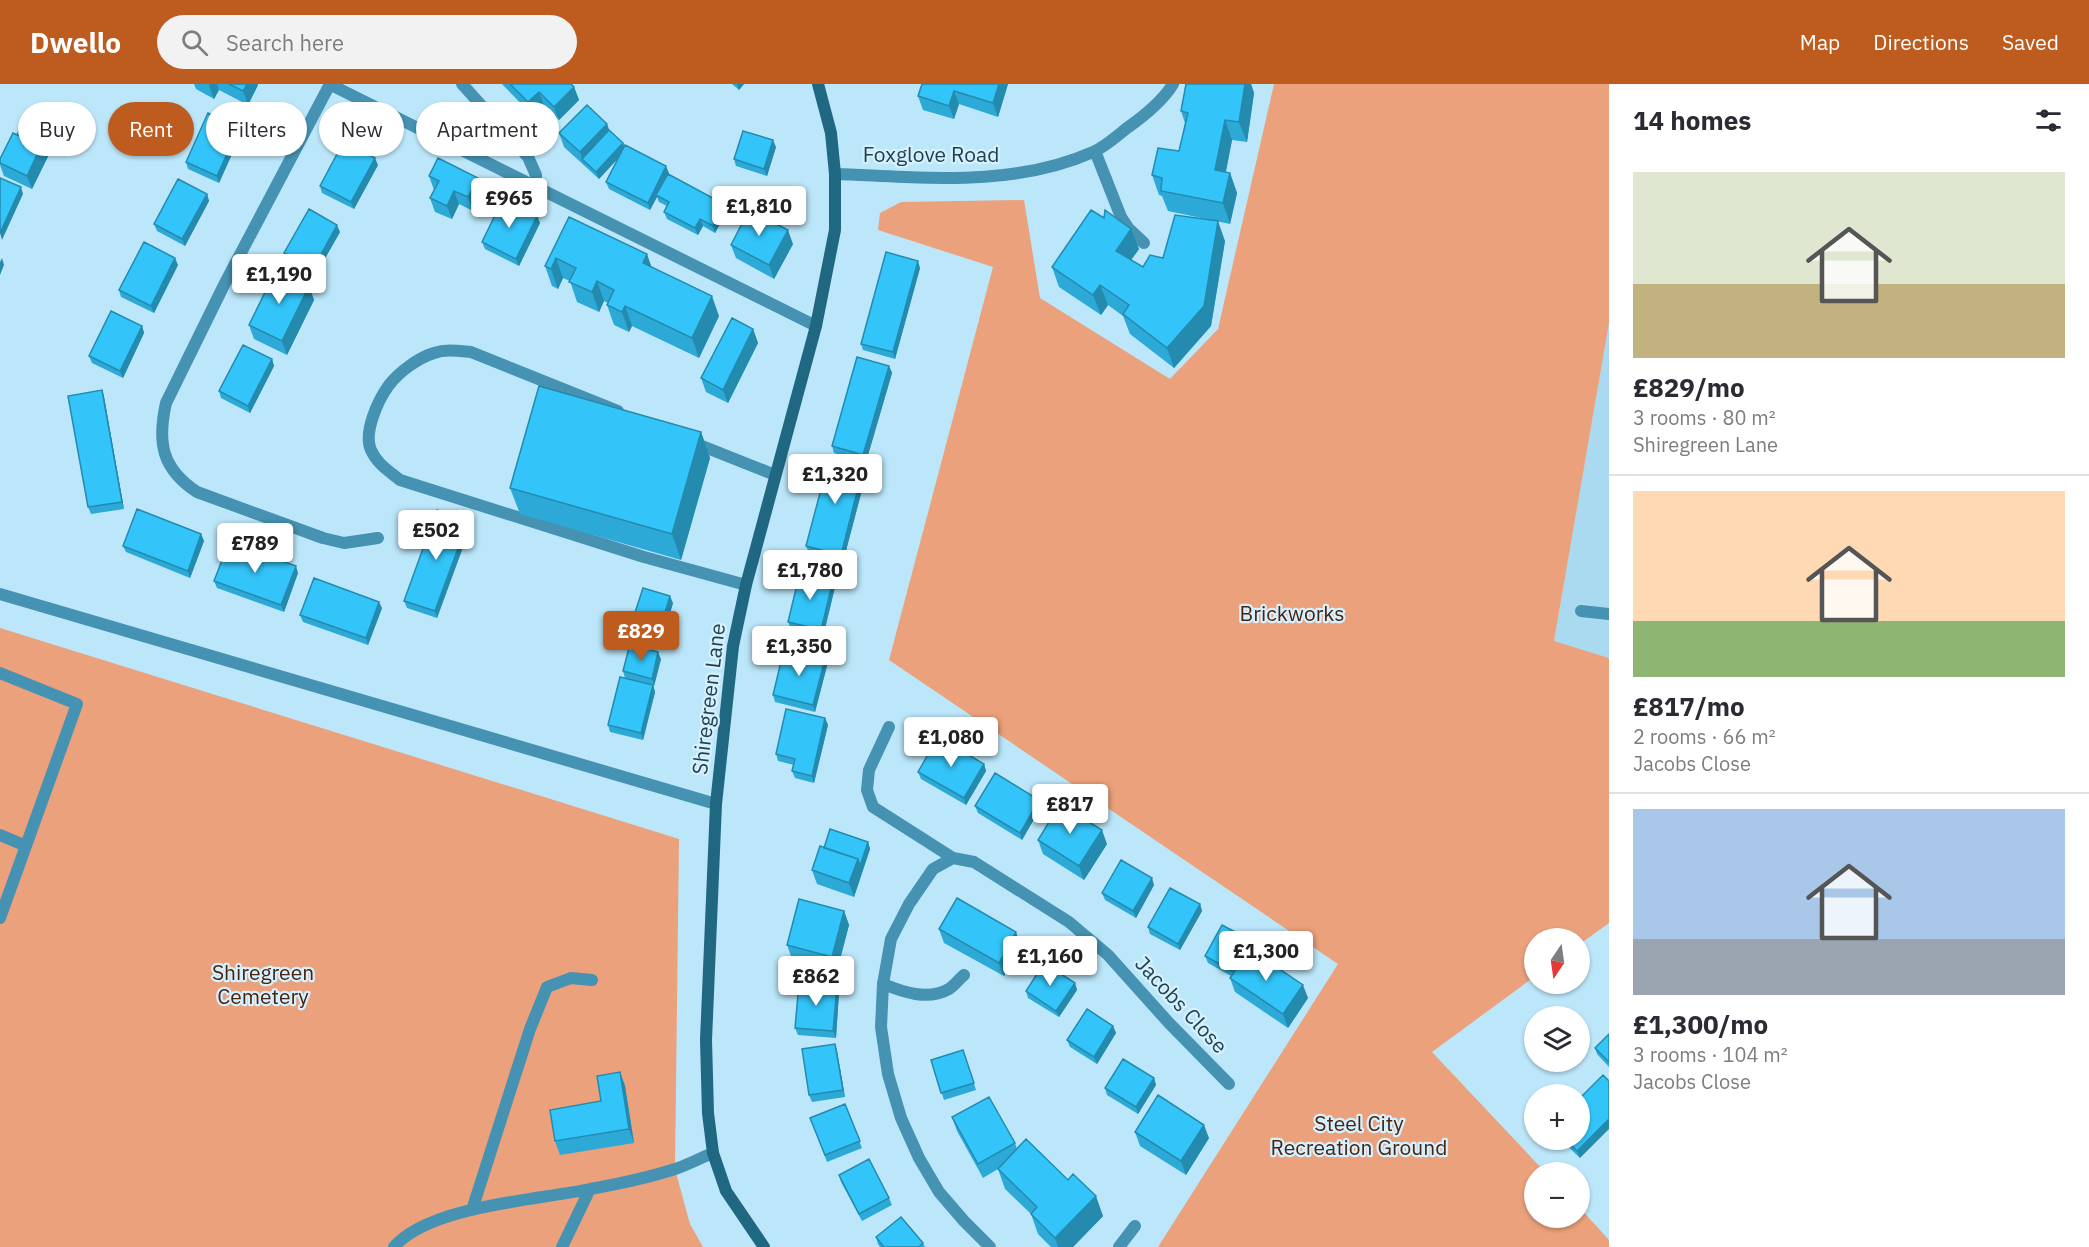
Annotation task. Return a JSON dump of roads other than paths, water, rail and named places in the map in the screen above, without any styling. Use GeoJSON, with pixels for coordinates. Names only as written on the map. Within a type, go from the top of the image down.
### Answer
{"type":"FeatureCollection","features":[{"type":"Feature","properties":{"kind":"street"},"geometry":{"type":"LineString","coordinates":[[378,538],[344,543],[323,538],[197,492],[181,482],[169,466],[163,446],[161,424],[166,403],[225,283],[329,84],[816,326]]}},
{"type":"Feature","properties":{"kind":"street"},"geometry":{"type":"LineString","coordinates":[[462,84],[528,157],[536,175],[536,188]]}},
{"type":"Feature","properties":{"kind":"street","name":"Shiregreen Lane"},"geometry":{"type":"LineString","coordinates":[[764,1247],[726,1191],[713,1153],[708,1113],[706,1040],[716,804],[733,646],[746,585],[816,326],[835,230],[835,174],[831,133],[818,84]]}},
{"type":"Feature","properties":{"kind":"street","name":"Foxglove Road"},"geometry":{"type":"LineString","coordinates":[[835,174],[955,178],[1003,176],[1052,166],[1095,151],[1148,114],[1173,84]]}},
{"type":"Feature","properties":{"kind":"street"},"geometry":{"type":"LineString","coordinates":[[1095,151],[1121,217],[1129,229],[1144,243]]}},
{"type":"Feature","properties":{"kind":"street"},"geometry":{"type":"LineString","coordinates":[[626,414],[471,352],[448,350],[432,353],[404,370],[389,385],[373,415],[369,448],[378,462],[400,480],[644,557],[746,585]]}},
{"type":"Feature","properties":{"kind":"street"},"geometry":{"type":"LineString","coordinates":[[680,436],[775,475]]}},
{"type":"Feature","properties":{"kind":"street"},"geometry":{"type":"LineString","coordinates":[[0,594],[716,804]]}},
{"type":"Feature","properties":{"kind":"street"},"geometry":{"type":"LineString","coordinates":[[1581,610],[1609,614]]}},
{"type":"Feature","properties":{"kind":"street"},"geometry":{"type":"LineString","coordinates":[[0,673],[77,704],[0,918]]}},
{"type":"Feature","properties":{"kind":"street","name":"Jacobs Close"},"geometry":{"type":"LineString","coordinates":[[889,727],[869,770],[867,790],[873,807],[953,858],[974,862],[1069,922],[1108,955],[1169,1023],[1229,1084]]}},
{"type":"Feature","properties":{"kind":"street"},"geometry":{"type":"LineString","coordinates":[[0,836],[26,846]]}},
{"type":"Feature","properties":{"kind":"street"},"geometry":{"type":"LineString","coordinates":[[953,858],[933,869],[909,904],[891,939],[883,984],[881,1027],[888,1074],[901,1118],[919,1158],[939,1192],[990,1247]]}},
{"type":"Feature","properties":{"kind":"street"},"geometry":{"type":"LineString","coordinates":[[883,984],[908,993],[929,995],[949,989],[964,975]]}},
{"type":"Feature","properties":{"kind":"street"},"geometry":{"type":"LineString","coordinates":[[472,1210],[547,987],[571,978],[592,980]]}},
{"type":"Feature","properties":{"kind":"street"},"geometry":{"type":"LineString","coordinates":[[394,1247],[399,1241],[436,1219],[472,1210],[590,1189],[675,1169],[713,1153]]}},
{"type":"Feature","properties":{"kind":"street"},"geometry":{"type":"LineString","coordinates":[[562,1247],[590,1189]]}},
{"type":"Feature","properties":{"kind":"street"},"geometry":{"type":"LineString","coordinates":[[1119,1247],[1135,1226]]}},
{"type":"Feature","properties":{"kind":"park label","name":"Brickworks"},"geometry":{"type":"Point","coordinates":[1292,614]}},
{"type":"Feature","properties":{"kind":"park label","name":"Shiregreen Cemetery"},"geometry":{"type":"Point","coordinates":[263,985]}},
{"type":"Feature","properties":{"kind":"park label","name":"Steel City Recreation Ground"},"geometry":{"type":"Point","coordinates":[1359,1136]}}]}
